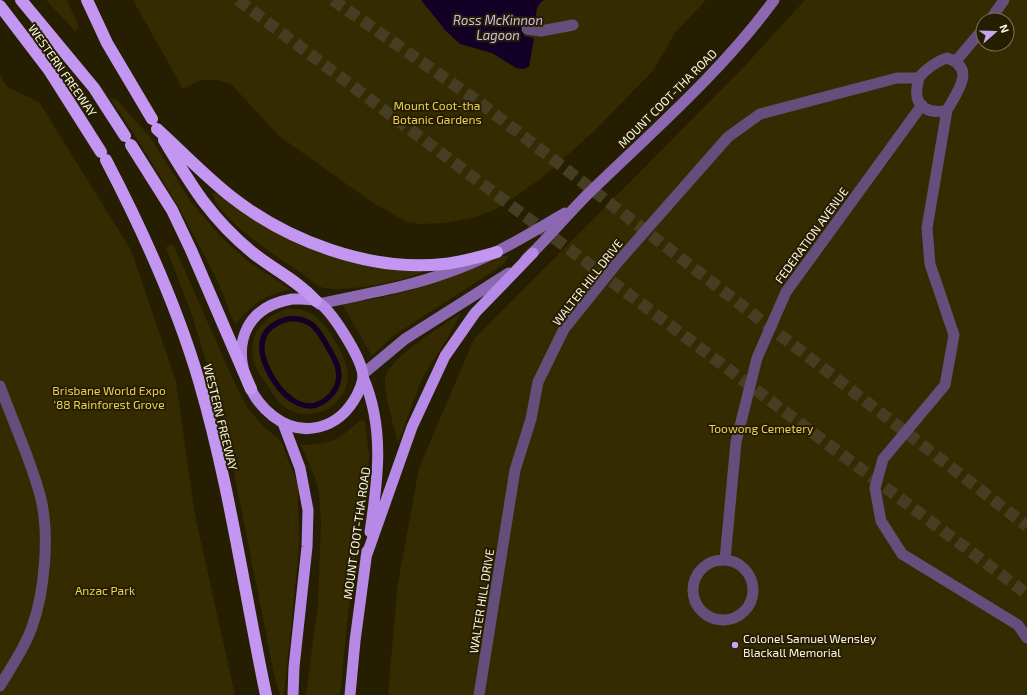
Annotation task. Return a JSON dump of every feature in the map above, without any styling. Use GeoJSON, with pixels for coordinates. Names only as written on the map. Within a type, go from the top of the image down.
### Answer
{"type":"FeatureCollection","features":[{"type":"Feature","properties":{"kind":"highway"},"geometry":{"type":"LineString","coordinates":[[21,0],[94,88],[172,210],[191,250],[251,389],[267,411],[283,423],[298,428],[310,429],[330,424],[341,416],[351,405],[361,388],[363,376],[354,351],[345,335],[318,302],[306,291],[254,253],[222,225],[196,194],[107,43],[86,0]]}},
{"type":"Feature","properties":{"kind":"highway","name":"WESTERN FREEWAY"},"geometry":{"type":"LineString","coordinates":[[0,6],[49,70],[104,156],[146,240],[167,289],[199,380],[219,463],[266,695]]}},
{"type":"Feature","properties":{"kind":"highway"},"geometry":{"type":"LineString","coordinates":[[155,125],[229,195],[249,209],[300,237],[332,250],[361,258],[392,263],[423,265],[457,262],[497,252]]}},
{"type":"Feature","properties":{"kind":"highway"},"geometry":{"type":"LineString","coordinates":[[366,557],[412,427],[445,356],[475,313],[533,253]]}},
{"type":"Feature","properties":{"kind":"highway"},"geometry":{"type":"LineString","coordinates":[[251,389],[243,364],[241,347],[246,329],[252,319],[264,308],[278,302],[292,299],[318,302]]}},
{"type":"Feature","properties":{"kind":"highway","name":"MOUNT COOT-THA ROAD"},"geometry":{"type":"LineString","coordinates":[[350,695],[355,641],[378,480],[379,448],[373,405],[363,376]]}},
{"type":"Feature","properties":{"kind":"highway"},"geometry":{"type":"LineString","coordinates":[[283,423],[300,468],[308,510],[307,547],[294,667],[293,695]]}},
{"type":"Feature","properties":{"kind":"main road","name":"MOUNT COOT-THA ROAD"},"geometry":{"type":"LineString","coordinates":[[363,376],[405,339],[496,282],[533,253],[573,208],[706,80],[774,0]]}},
{"type":"Feature","properties":{"kind":"main road","name":"MOUNT COOT-THA ROAD"},"geometry":{"type":"LineString","coordinates":[[318,302],[419,282],[447,273],[497,252],[573,208]]}},
{"type":"Feature","properties":{"kind":"lane"},"geometry":{"type":"LineString","coordinates":[[996,12],[1004,0]]}},
{"type":"Feature","properties":{"kind":"lane"},"geometry":{"type":"LineString","coordinates":[[527,30],[540,31],[573,25]]}},
{"type":"Feature","properties":{"kind":"lane"},"geometry":{"type":"LineString","coordinates":[[956,61],[975,38]]}},
{"type":"Feature","properties":{"kind":"lane"},"geometry":{"type":"LineString","coordinates":[[947,110],[937,113],[927,110],[922,105],[916,94],[919,78],[938,60],[947,58],[956,61],[963,70],[963,81],[947,110],[927,228],[930,264],[954,335],[945,385],[883,459],[875,488],[881,521],[902,554],[1018,625],[1027,638]]}},
{"type":"Feature","properties":{"kind":"lane","name":"WALTER HILL DRIVE"},"geometry":{"type":"LineString","coordinates":[[479,695],[515,470],[531,419],[538,382],[564,329],[617,263],[728,136],[760,114],[897,78],[919,78]]}},
{"type":"Feature","properties":{"kind":"lane","name":"FEDERATION AVENUE"},"geometry":{"type":"LineString","coordinates":[[725,559],[736,442],[757,358],[783,298],[922,105]]}},
{"type":"Feature","properties":{"kind":"lane"},"geometry":{"type":"LineString","coordinates":[[0,386],[40,496],[45,547],[40,600],[32,628],[18,657],[0,686]]}},
{"type":"Feature","properties":{"kind":"lane"},"geometry":{"type":"LineString","coordinates":[[725,559],[744,567],[750,575],[754,585],[750,606],[739,616],[725,620],[715,619],[706,615],[699,608],[694,599],[693,590],[697,576],[706,564],[715,560],[725,559]]}},
{"type":"Feature","properties":{"kind":"green space"},"geometry":{"type":"Polygon","coordinates":[[[46,0],[67,0],[79,27],[75,31],[46,0]]]}},
{"type":"Feature","properties":{"kind":"green space","name":"Mount Coot-tha Botanic Gardens"},"geometry":{"type":"Polygon","coordinates":[[[133,0],[706,0],[675,33],[653,71],[593,132],[542,178],[497,209],[472,218],[446,223],[420,224],[407,222],[373,203],[279,136],[231,84],[217,80],[201,80],[183,89],[133,0]]]}},
{"type":"Feature","properties":{"kind":"green space","name":"Toowong Cemetery"},"geometry":{"type":"Polygon","coordinates":[[[805,0],[1027,0],[1027,695],[388,695],[397,589],[419,468],[474,339],[742,69],[805,0]]]}},
{"type":"Feature","properties":{"kind":"green space","name":"Anzac Park"},"geometry":{"type":"Polygon","coordinates":[[[0,74],[6,86],[39,102],[131,250],[176,381],[195,515],[235,695],[0,695],[0,74]]]}},
{"type":"Feature","properties":{"kind":"green space"},"geometry":{"type":"Polygon","coordinates":[[[109,97],[117,100],[150,137],[191,202],[222,238],[249,262],[291,290],[266,297],[248,311],[235,324],[217,280],[190,229],[152,162],[109,97]]]}},
{"type":"Feature","properties":{"kind":"green space"},"geometry":{"type":"Polygon","coordinates":[[[213,193],[218,193],[264,225],[421,269],[422,272],[414,276],[389,283],[345,289],[321,287],[316,285],[251,238],[224,213],[216,202],[213,193]]]}},
{"type":"Feature","properties":{"kind":"green space"},"geometry":{"type":"Polygon","coordinates":[[[169,244],[174,246],[234,382],[248,409],[263,426],[281,441],[298,485],[299,550],[284,695],[280,695],[274,674],[224,422],[192,315],[166,248],[169,244]]]}},
{"type":"Feature","properties":{"kind":"green space"},"geometry":{"type":"Polygon","coordinates":[[[500,256],[509,256],[504,264],[393,336],[372,356],[342,304],[384,297],[423,287],[442,281],[500,256]]]}},
{"type":"Feature","properties":{"kind":"green space"},"geometry":{"type":"Polygon","coordinates":[[[287,309],[305,311],[317,318],[331,334],[345,360],[347,368],[347,384],[339,399],[327,409],[312,414],[296,413],[289,410],[277,400],[259,373],[252,353],[255,336],[258,329],[270,317],[287,309]]]}},
{"type":"Feature","properties":{"kind":"green space"},"geometry":{"type":"Polygon","coordinates":[[[461,313],[446,341],[423,376],[398,443],[385,386],[385,379],[388,371],[405,352],[461,313]]]}},
{"type":"Feature","properties":{"kind":"green space"},"geometry":{"type":"Polygon","coordinates":[[[360,420],[365,421],[369,456],[367,484],[352,576],[340,695],[306,695],[318,603],[321,521],[319,492],[314,475],[301,445],[334,440],[353,427],[360,420]]]}},
{"type":"Feature","properties":{"kind":"water","name":"Ross McKinnon Lagoon"},"geometry":{"type":"Polygon","coordinates":[[[421,0],[544,0],[538,7],[536,24],[525,23],[524,36],[534,38],[529,67],[523,69],[516,68],[492,53],[460,44],[446,31],[421,0]]]}},
{"type":"Feature","properties":{"kind":"waterway"},"geometry":{"type":"LineString","coordinates":[[288,319],[303,320],[313,326],[320,333],[338,368],[338,381],[332,394],[324,401],[315,405],[307,406],[299,404],[285,394],[273,379],[264,360],[262,351],[264,335],[277,323],[288,319]]}},
{"type":"Feature","properties":{"kind":"tunnel"},"geometry":{"type":"LineString","coordinates":[[238,0],[1027,594]]}},
{"type":"Feature","properties":{"kind":"tunnel"},"geometry":{"type":"LineString","coordinates":[[333,0],[479,102],[1027,526]]}},
{"type":"Feature","properties":{"kind":"place","name":"Colonel Samuel Wensley Blackall Memorial"},"geometry":{"type":"Point","coordinates":[735,645]}},
{"type":"Feature","properties":{"kind":"park label","name":"Brisbane World Expo ‘88 Rainforest Grove"},"geometry":{"type":"Point","coordinates":[109,397]}}]}
